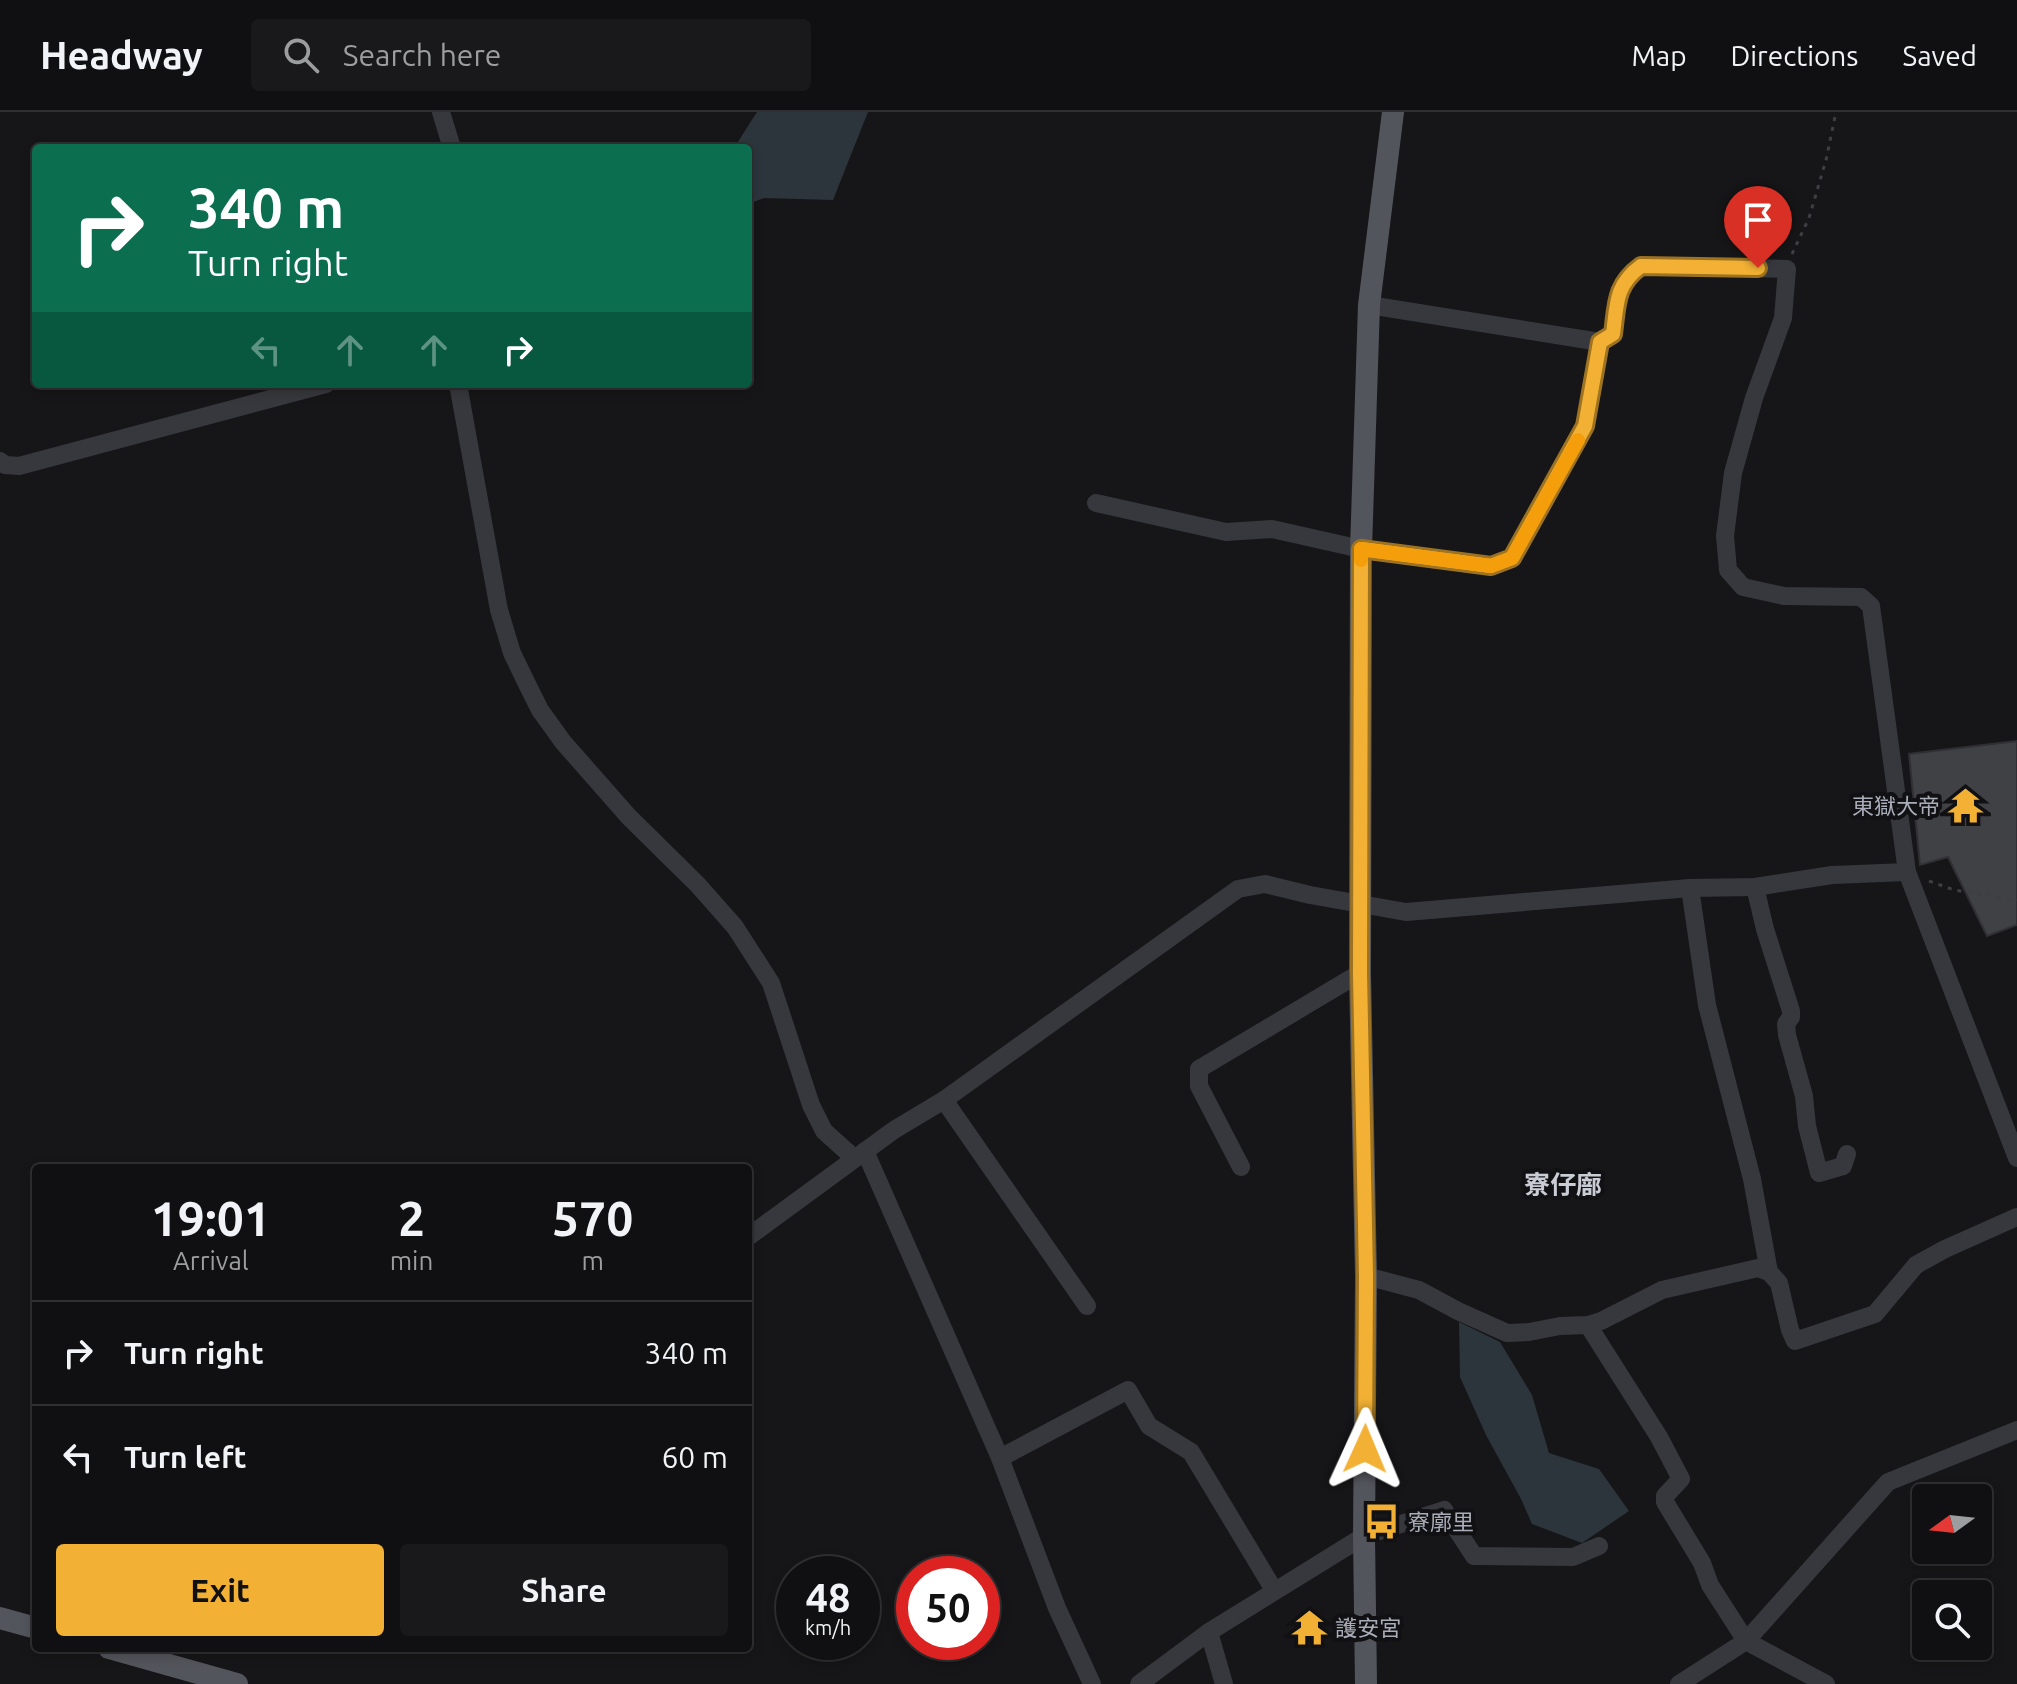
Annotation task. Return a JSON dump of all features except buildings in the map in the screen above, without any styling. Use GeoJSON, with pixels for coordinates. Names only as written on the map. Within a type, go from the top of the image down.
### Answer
{"type":"FeatureCollection","features":[{"type":"Feature","properties":{"kind":"main road"},"geometry":{"type":"LineString","coordinates":[[1366,1684],[1366,1276],[1360,973],[1361,549],[1369,305],[1393,112]]}},
{"type":"Feature","properties":{"kind":"main road"},"geometry":{"type":"LineString","coordinates":[[0,1618],[32,1627]]}},
{"type":"Feature","properties":{"kind":"main road"},"geometry":{"type":"LineString","coordinates":[[123,1652],[237,1684]]}},
{"type":"Feature","properties":{"kind":"street"},"geometry":{"type":"LineString","coordinates":[[441,112],[451,144]]}},
{"type":"Feature","properties":{"kind":"street"},"geometry":{"type":"LineString","coordinates":[[1369,305],[1600,342],[1613,334],[1620,289],[1641,266],[1787,269],[1783,318],[1754,398],[1733,473],[1725,536],[1728,570],[1743,587],[1784,596],[1861,597],[1871,606],[1907,872],[2017,1158]]}},
{"type":"Feature","properties":{"kind":"street"},"geometry":{"type":"LineString","coordinates":[[1096,503],[1226,532],[1272,529],[1361,549],[1491,566],[1512,558],[1585,426],[1600,342]]}},
{"type":"Feature","properties":{"kind":"street"},"geometry":{"type":"LineString","coordinates":[[0,461],[5,465],[19,466],[311,388]]}},
{"type":"Feature","properties":{"kind":"street"},"geometry":{"type":"LineString","coordinates":[[459,388],[499,610],[512,653],[528,686],[540,710],[563,742],[629,817],[698,885],[735,927],[771,983],[811,1105],[824,1131],[860,1155],[1000,1458],[1057,1608],[1092,1684]]}},
{"type":"Feature","properties":{"kind":"street"},"geometry":{"type":"LineString","coordinates":[[752,1234],[894,1130],[944,1100],[1238,889],[1265,884],[1406,912],[1690,888],[1755,887],[1832,875],[1907,872]]}},
{"type":"Feature","properties":{"kind":"street"},"geometry":{"type":"LineString","coordinates":[[1755,887],[1791,1011],[1786,1024],[1787,1035],[1804,1096],[1807,1126],[1819,1173],[1843,1166],[1847,1154]]}},
{"type":"Feature","properties":{"kind":"street"},"geometry":{"type":"LineString","coordinates":[[1690,888],[1707,1005],[1752,1179],[1769,1272]]}},
{"type":"Feature","properties":{"kind":"street"},"geometry":{"type":"LineString","coordinates":[[1241,1167],[1199,1086],[1199,1069],[1360,973]]}},
{"type":"Feature","properties":{"kind":"street"},"geometry":{"type":"LineString","coordinates":[[944,1100],[1087,1306]]}},
{"type":"Feature","properties":{"kind":"street"},"geometry":{"type":"LineString","coordinates":[[1366,1276],[1419,1290],[1507,1333],[1588,1325],[1662,1290],[1758,1268],[1769,1272],[1779,1283],[1795,1341],[1875,1314],[1916,1265],[2017,1217]]}},
{"type":"Feature","properties":{"kind":"street"},"geometry":{"type":"LineString","coordinates":[[1588,1325],[1659,1437],[1681,1479],[1665,1496],[1665,1502],[1702,1563],[1710,1585],[1746,1641],[1826,1684]]}},
{"type":"Feature","properties":{"kind":"street"},"geometry":{"type":"LineString","coordinates":[[1000,1458],[1128,1390],[1149,1426],[1191,1452],[1274,1590]]}},
{"type":"Feature","properties":{"kind":"street"},"geometry":{"type":"LineString","coordinates":[[1679,1684],[1746,1641],[1888,1482],[2017,1430]]}},
{"type":"Feature","properties":{"kind":"street"},"geometry":{"type":"LineString","coordinates":[[1139,1684],[1209,1632],[1364,1536],[1444,1510],[1474,1556],[1573,1557],[1599,1546]]}},
{"type":"Feature","properties":{"kind":"street"},"geometry":{"type":"LineString","coordinates":[[1209,1632],[1224,1684]]}},
{"type":"Feature","properties":{"kind":"path"},"geometry":{"type":"LineString","coordinates":[[1787,269],[1809,218],[1836,112]]}},
{"type":"Feature","properties":{"kind":"path"},"geometry":{"type":"LineString","coordinates":[[1907,872],[1954,890],[2017,900]]}},
{"type":"Feature","properties":{"kind":"shaded area"},"geometry":{"type":"Polygon","coordinates":[[[757,112],[868,112],[833,200],[764,198],[752,202],[752,144],[737,144],[757,112]]]}},
{"type":"Feature","properties":{"kind":"shaded area"},"geometry":{"type":"Polygon","coordinates":[[[1459,1322],[1500,1342],[1532,1395],[1549,1453],[1599,1469],[1629,1511],[1582,1543],[1532,1524],[1460,1377],[1459,1322]]]}},
{"type":"Feature","properties":{"kind":"slow traffic"},"geometry":{"type":"LineString","coordinates":[[1361,560],[1361,549],[1491,566],[1512,558],[1578,440]]}},
{"type":"Feature","properties":{"kind":"place","name":"東獄大帝"},"geometry":{"type":"Point","coordinates":[1966,806]}},
{"type":"Feature","properties":{"kind":"place","name":"寮廓里"},"geometry":{"type":"Point","coordinates":[1382,1522]}},
{"type":"Feature","properties":{"kind":"place","name":"護安宮"},"geometry":{"type":"Point","coordinates":[1309,1628]}},
{"type":"Feature","properties":{"kind":"district","name":"寮仔廍"},"geometry":{"type":"Point","coordinates":[1563,1185]}},
{"type":"Feature","properties":{"kind":"route"},"geometry":{"type":"LineString","coordinates":[[1365,1449],[1366,1276],[1360,973],[1361,549],[1491,566],[1512,558],[1585,426],[1600,342],[1613,334],[1620,289],[1630,275],[1641,266],[1758,268]]}}]}
